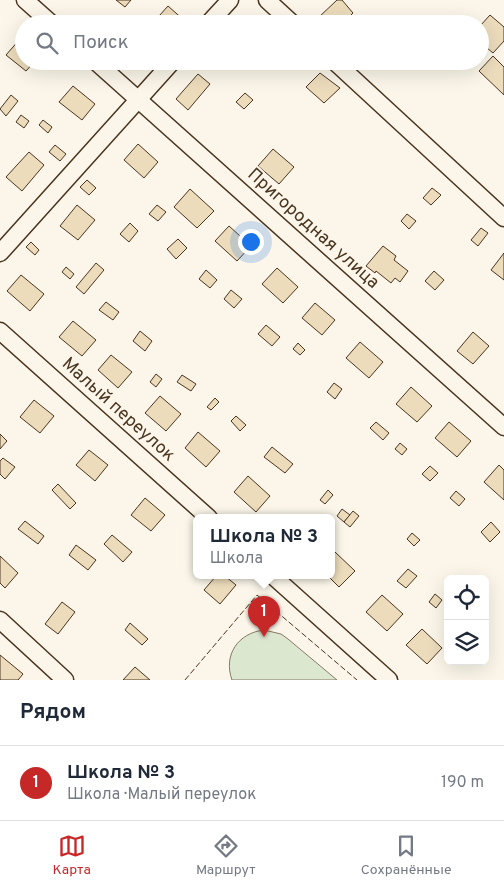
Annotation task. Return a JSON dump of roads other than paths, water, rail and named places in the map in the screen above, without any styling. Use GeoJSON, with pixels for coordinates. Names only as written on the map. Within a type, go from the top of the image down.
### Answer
{"type":"FeatureCollection","features":[{"type":"Feature","properties":{"kind":"street"},"geometry":{"type":"LineString","coordinates":[[25,0],[42,15]]}},
{"type":"Feature","properties":{"kind":"street"},"geometry":{"type":"LineString","coordinates":[[216,15],[230,0]]}},
{"type":"Feature","properties":{"kind":"street"},"geometry":{"type":"LineString","coordinates":[[268,0],[284,15]]}},
{"type":"Feature","properties":{"kind":"street","name":"Пригородная улица"},"geometry":{"type":"LineString","coordinates":[[105,70],[504,427]]}},
{"type":"Feature","properties":{"kind":"street"},"geometry":{"type":"LineString","coordinates":[[0,253],[165,70]]}},
{"type":"Feature","properties":{"kind":"street"},"geometry":{"type":"LineString","coordinates":[[344,70],[504,218]]}},
{"type":"Feature","properties":{"kind":"street","name":"Малый переулок"},"geometry":{"type":"LineString","coordinates":[[0,331],[204,514]]}},
{"type":"Feature","properties":{"kind":"street"},"geometry":{"type":"LineString","coordinates":[[276,579],[389,680]]}},
{"type":"Feature","properties":{"kind":"street"},"geometry":{"type":"LineString","coordinates":[[0,620],[65,680]]}},
{"type":"Feature","properties":{"kind":"place","name":"Школа № 3"},"geometry":{"type":"Point","coordinates":[264,637]}}]}
